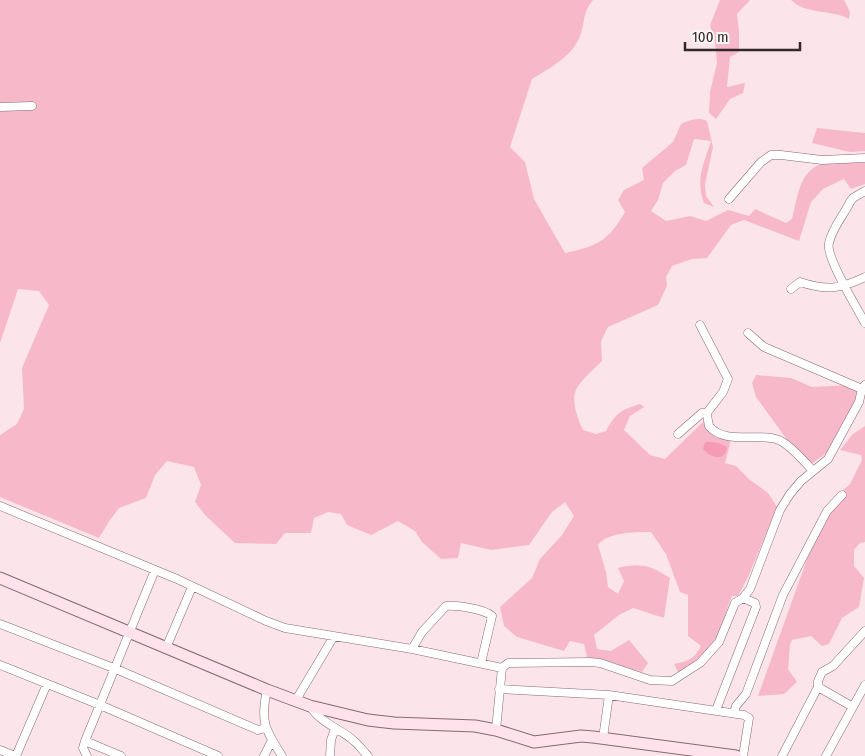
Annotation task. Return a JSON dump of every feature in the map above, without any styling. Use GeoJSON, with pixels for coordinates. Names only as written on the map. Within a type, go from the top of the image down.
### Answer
{"type":"FeatureCollection","features":[{"type":"Feature","properties":{"kind":"street"},"geometry":{"type":"LineString","coordinates":[[0,107],[32,106]]}},
{"type":"Feature","properties":{"kind":"street"},"geometry":{"type":"LineString","coordinates":[[729,199],[761,162],[771,155],[816,160],[865,158]]}},
{"type":"Feature","properties":{"kind":"street"},"geometry":{"type":"LineString","coordinates":[[865,191],[850,202],[828,244],[830,255],[865,323]]}},
{"type":"Feature","properties":{"kind":"street"},"geometry":{"type":"LineString","coordinates":[[791,289],[800,282],[818,288],[846,286],[865,277]]}},
{"type":"Feature","properties":{"kind":"street"},"geometry":{"type":"LineString","coordinates":[[678,434],[702,413],[706,414],[723,392],[728,379],[700,325]]}},
{"type":"Feature","properties":{"kind":"street"},"geometry":{"type":"LineString","coordinates":[[496,730],[502,668],[508,663],[590,662],[650,680],[672,681],[700,663],[719,642],[735,603],[743,598],[750,589],[780,510],[801,481],[828,459],[859,402],[863,387],[764,347],[748,333]]}},
{"type":"Feature","properties":{"kind":"street"},"geometry":{"type":"LineString","coordinates":[[706,414],[709,426],[716,432],[732,436],[781,441],[814,471]]}},
{"type":"Feature","properties":{"kind":"street"},"geometry":{"type":"LineString","coordinates":[[734,714],[736,706],[746,694],[783,595],[827,511],[842,495]]}},
{"type":"Feature","properties":{"kind":"street"},"geometry":{"type":"LineString","coordinates":[[0,506],[155,570],[285,628],[412,649],[502,668]]}},
{"type":"Feature","properties":{"kind":"street"},"geometry":{"type":"LineString","coordinates":[[88,756],[83,748],[155,570]]}},
{"type":"Feature","properties":{"kind":"street"},"geometry":{"type":"LineString","coordinates":[[0,578],[267,690],[310,706],[337,713],[385,722],[467,726],[496,730],[534,742],[581,736],[736,756]]}},
{"type":"Feature","properties":{"kind":"street"},"geometry":{"type":"LineString","coordinates":[[166,648],[192,587]]}},
{"type":"Feature","properties":{"kind":"street"},"geometry":{"type":"LineString","coordinates":[[716,710],[756,607],[755,603],[743,598]]}},
{"type":"Feature","properties":{"kind":"street"},"geometry":{"type":"LineString","coordinates":[[412,649],[422,632],[446,606],[488,612],[492,616],[481,663]]}},
{"type":"Feature","properties":{"kind":"street"},"geometry":{"type":"LineString","coordinates":[[0,624],[116,669],[258,730],[265,728]]}},
{"type":"Feature","properties":{"kind":"street"},"geometry":{"type":"LineString","coordinates":[[782,756],[818,687],[818,681],[822,672],[834,666],[865,631]]}},
{"type":"Feature","properties":{"kind":"street"},"geometry":{"type":"LineString","coordinates":[[296,700],[334,636]]}},
{"type":"Feature","properties":{"kind":"street"},"geometry":{"type":"LineString","coordinates":[[0,665],[100,705],[218,756]]}},
{"type":"Feature","properties":{"kind":"street"},"geometry":{"type":"LineString","coordinates":[[0,750],[16,756],[47,684]]}},
{"type":"Feature","properties":{"kind":"street"},"geometry":{"type":"LineString","coordinates":[[826,756],[865,685]]}},
{"type":"Feature","properties":{"kind":"street"},"geometry":{"type":"LineString","coordinates":[[818,687],[853,707]]}},
{"type":"Feature","properties":{"kind":"street"},"geometry":{"type":"LineString","coordinates":[[499,689],[609,695],[744,715],[749,718],[743,756]]}},
{"type":"Feature","properties":{"kind":"street"},"geometry":{"type":"LineString","coordinates":[[267,690],[263,716],[265,728],[282,756]]}},
{"type":"Feature","properties":{"kind":"street"},"geometry":{"type":"LineString","coordinates":[[603,738],[609,695]]}},
{"type":"Feature","properties":{"kind":"street"},"geometry":{"type":"LineString","coordinates":[[310,706],[315,714],[334,729],[355,741],[368,756]]}},
{"type":"Feature","properties":{"kind":"street"},"geometry":{"type":"LineString","coordinates":[[330,756],[334,729]]}},
{"type":"Feature","properties":{"kind":"street"},"geometry":{"type":"LineString","coordinates":[[264,756],[272,740]]}},
{"type":"Feature","properties":{"kind":"street"},"geometry":{"type":"LineString","coordinates":[[86,741],[120,756]]}},
{"type":"Feature","properties":{"kind":"shaded area"},"geometry":{"type":"Polygon","coordinates":[[[0,0],[593,0],[586,12],[578,41],[573,48],[561,60],[532,79],[510,147],[525,162],[534,199],[565,253],[594,245],[613,230],[625,212],[618,200],[624,190],[644,180],[642,168],[673,142],[681,124],[691,120],[701,119],[707,121],[713,147],[705,184],[706,196],[714,207],[704,203],[700,186],[703,164],[711,141],[694,139],[686,165],[675,171],[663,183],[658,200],[651,211],[666,221],[690,216],[706,221],[728,210],[749,216],[755,209],[786,223],[792,219],[800,187],[804,179],[814,167],[831,163],[865,163],[865,184],[851,189],[844,179],[823,189],[811,202],[799,241],[744,220],[731,225],[707,258],[692,259],[672,266],[666,277],[667,286],[658,305],[608,327],[601,341],[602,361],[582,381],[575,393],[576,409],[583,430],[596,434],[606,431],[619,413],[640,404],[644,407],[630,416],[624,430],[650,455],[665,459],[704,421],[705,425],[715,433],[731,440],[725,463],[736,466],[750,480],[768,493],[777,507],[748,577],[738,596],[732,596],[720,631],[705,652],[678,672],[674,664],[691,659],[701,646],[688,636],[688,595],[680,592],[666,554],[651,532],[615,535],[608,537],[598,545],[606,572],[608,587],[618,594],[624,581],[618,568],[633,565],[646,566],[670,578],[664,618],[633,608],[619,615],[594,635],[597,649],[611,651],[629,640],[648,663],[642,672],[587,657],[584,644],[570,641],[564,651],[517,637],[504,626],[500,607],[532,578],[540,559],[562,535],[574,516],[565,502],[552,512],[529,545],[491,550],[461,543],[458,558],[441,559],[422,542],[415,531],[398,521],[371,535],[347,525],[341,514],[328,512],[314,518],[311,533],[285,533],[276,544],[235,543],[205,515],[195,502],[201,485],[194,467],[167,461],[155,475],[146,498],[119,508],[99,538],[0,497],[0,435],[17,424],[24,409],[22,368],[49,305],[39,291],[18,289],[0,343],[0,0]]]}},
{"type":"Feature","properties":{"kind":"shaded area"},"geometry":{"type":"Polygon","coordinates":[[[720,0],[750,0],[737,14],[739,52],[730,57],[727,87],[745,83],[743,93],[730,99],[716,119],[709,113],[710,92],[717,63],[715,43],[710,25],[720,0]]]}},
{"type":"Feature","properties":{"kind":"shaded area"},"geometry":{"type":"Polygon","coordinates":[[[791,0],[844,0],[850,12],[849,19],[804,8],[791,0]]]}},
{"type":"Feature","properties":{"kind":"shaded area"},"geometry":{"type":"Polygon","coordinates":[[[817,128],[865,133],[865,151],[850,152],[812,143],[817,128]]]}},
{"type":"Feature","properties":{"kind":"shaded area"},"geometry":{"type":"Polygon","coordinates":[[[756,375],[791,378],[812,387],[850,385],[859,391],[854,409],[828,452],[807,467],[756,397],[752,383],[756,375]]]}},
{"type":"Feature","properties":{"kind":"shaded area"},"geometry":{"type":"Polygon","coordinates":[[[865,426],[865,542],[860,543],[854,550],[854,566],[864,578],[859,607],[842,618],[829,644],[822,646],[811,636],[792,640],[788,669],[797,682],[784,694],[758,696],[815,537],[838,495],[850,484],[862,460],[861,455],[840,450],[853,434],[865,426]]]}},
{"type":"Feature","properties":{"kind":"shaded area"},"geometry":{"type":"Polygon","coordinates":[[[705,442],[714,442],[722,445],[727,448],[726,452],[720,457],[709,455],[703,449],[705,442]]]}}]}
